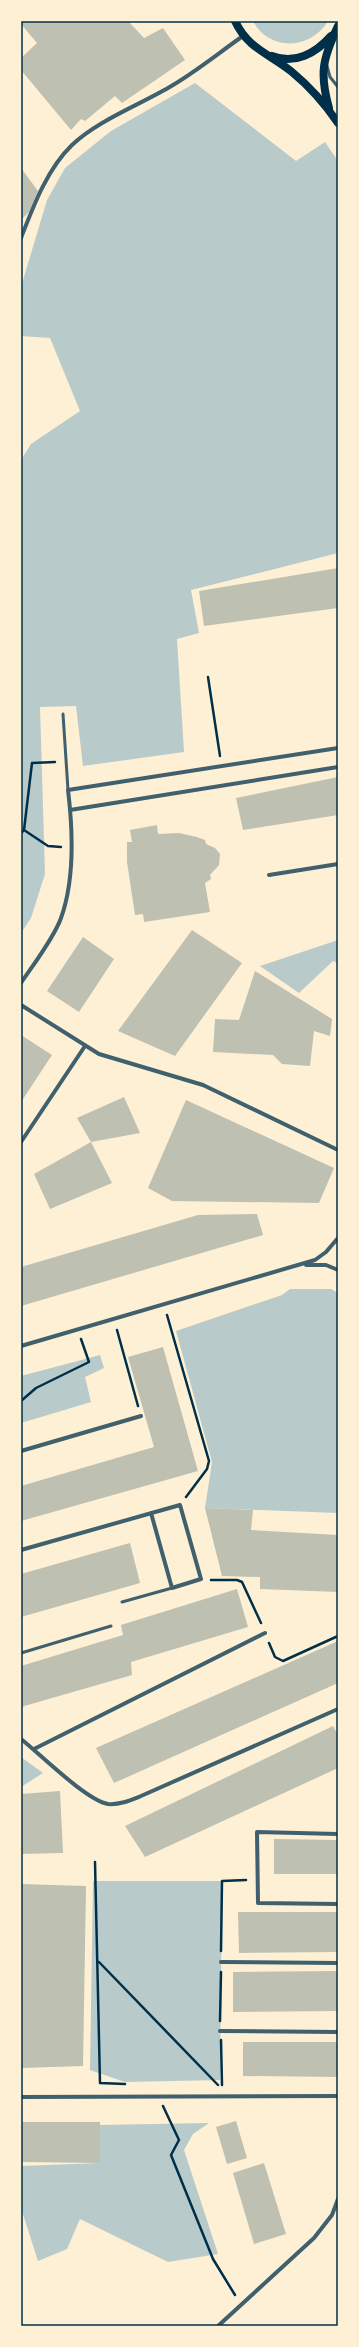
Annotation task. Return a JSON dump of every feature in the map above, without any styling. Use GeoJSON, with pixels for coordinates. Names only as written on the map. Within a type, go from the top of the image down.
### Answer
{"type":"FeatureCollection","features":[{"type":"Feature","properties":{"kind":"main road"},"geometry":{"type":"LineString","coordinates":[[235,21],[243,36],[258,50],[293,73],[330,111],[338,123]]}},
{"type":"Feature","properties":{"kind":"main road"},"geometry":{"type":"LineString","coordinates":[[258,50],[274,57],[291,59],[306,56],[319,49],[336,29]]}},
{"type":"Feature","properties":{"kind":"main road"},"geometry":{"type":"LineString","coordinates":[[330,111],[322,79],[326,55],[336,29]]}},
{"type":"Feature","properties":{"kind":"street"},"geometry":{"type":"LineString","coordinates":[[21,238],[35,205],[56,166],[71,146],[97,126],[175,84],[243,36]]}},
{"type":"Feature","properties":{"kind":"street"},"geometry":{"type":"LineString","coordinates":[[21,984],[61,919],[70,872],[70,810],[68,790],[338,748]]}},
{"type":"Feature","properties":{"kind":"street"},"geometry":{"type":"LineString","coordinates":[[70,810],[338,767]]}},
{"type":"Feature","properties":{"kind":"street"},"geometry":{"type":"LineString","coordinates":[[269,875],[338,864]]}},
{"type":"Feature","properties":{"kind":"street"},"geometry":{"type":"LineString","coordinates":[[21,1005],[85,1046],[108,1058],[203,1085],[338,1150]]}},
{"type":"Feature","properties":{"kind":"street"},"geometry":{"type":"LineString","coordinates":[[21,1142],[85,1046]]}},
{"type":"Feature","properties":{"kind":"street"},"geometry":{"type":"LineString","coordinates":[[21,1346],[315,1260],[326,1252],[338,1238]]}},
{"type":"Feature","properties":{"kind":"street"},"geometry":{"type":"LineString","coordinates":[[295,1266],[316,1264],[326,1265],[338,1270]]}},
{"type":"Feature","properties":{"kind":"street"},"geometry":{"type":"LineString","coordinates":[[21,1451],[141,1416]]}},
{"type":"Feature","properties":{"kind":"street"},"geometry":{"type":"LineString","coordinates":[[21,1550],[151,1513],[180,1505],[201,1580],[172,1588],[151,1513]]}},
{"type":"Feature","properties":{"kind":"street"},"geometry":{"type":"LineString","coordinates":[[34,1749],[265,1633]]}},
{"type":"Feature","properties":{"kind":"street"},"geometry":{"type":"LineString","coordinates":[[21,1739],[89,1795],[103,1802],[119,1803],[141,1796],[338,1709]]}},
{"type":"Feature","properties":{"kind":"street"},"geometry":{"type":"LineString","coordinates":[[338,1834],[257,1832],[258,1903],[338,1904]]}},
{"type":"Feature","properties":{"kind":"street"},"geometry":{"type":"LineString","coordinates":[[221,1962],[338,1963]]}},
{"type":"Feature","properties":{"kind":"street"},"geometry":{"type":"LineString","coordinates":[[220,2031],[338,2032]]}},
{"type":"Feature","properties":{"kind":"street"},"geometry":{"type":"LineString","coordinates":[[21,2097],[338,2096]]}},
{"type":"Feature","properties":{"kind":"street"},"geometry":{"type":"LineString","coordinates":[[218,2326],[242,2306],[314,2238],[332,2215],[338,2199]]}},
{"type":"Feature","properties":{"kind":"lane"},"geometry":{"type":"LineString","coordinates":[[326,55],[330,77],[338,87]]}},
{"type":"Feature","properties":{"kind":"lane"},"geometry":{"type":"LineString","coordinates":[[63,714],[68,790]]}},
{"type":"Feature","properties":{"kind":"lane"},"geometry":{"type":"LineString","coordinates":[[122,1602],[172,1588]]}},
{"type":"Feature","properties":{"kind":"lane"},"geometry":{"type":"LineString","coordinates":[[21,1653],[111,1626]]}},
{"type":"Feature","properties":{"kind":"path"},"geometry":{"type":"LineString","coordinates":[[208,677],[222,767]]}},
{"type":"Feature","properties":{"kind":"path"},"geometry":{"type":"LineString","coordinates":[[21,833],[24,830],[32,763],[66,761]]}},
{"type":"Feature","properties":{"kind":"path"},"geometry":{"type":"LineString","coordinates":[[24,830],[48,846],[70,848]]}},
{"type":"Feature","properties":{"kind":"path"},"geometry":{"type":"LineString","coordinates":[[164,1304],[208,1461],[207,1469],[180,1505]]}},
{"type":"Feature","properties":{"kind":"path"},"geometry":{"type":"LineString","coordinates":[[114,1319],[141,1416]]}},
{"type":"Feature","properties":{"kind":"path"},"geometry":{"type":"LineString","coordinates":[[21,1401],[36,1388],[89,1362],[77,1329]]}},
{"type":"Feature","properties":{"kind":"path"},"geometry":{"type":"LineString","coordinates":[[96,1862],[100,2083],[103,2097]]}},
{"type":"Feature","properties":{"kind":"path"},"geometry":{"type":"LineString","coordinates":[[222,2089],[220,2031],[222,1881],[257,1880]]}},
{"type":"Feature","properties":{"kind":"path"},"geometry":{"type":"LineString","coordinates":[[99,1962],[222,2089]]}},
{"type":"Feature","properties":{"kind":"path"},"geometry":{"type":"LineString","coordinates":[[100,2083],[131,2084]]}},
{"type":"Feature","properties":{"kind":"path"},"geometry":{"type":"LineString","coordinates":[[215,2089],[222,2089]]}},
{"type":"Feature","properties":{"kind":"path"},"geometry":{"type":"LineString","coordinates":[[159,2096],[180,2140],[171,2155],[213,2259],[242,2306]]}},
{"type":"Feature","properties":{"kind":"shaded area"},"geometry":{"type":"Polygon","coordinates":[[[253,21],[328,21],[321,31],[311,38],[290,44],[269,38],[260,31],[253,21]]]}},
{"type":"Feature","properties":{"kind":"shaded area"},"geometry":{"type":"Polygon","coordinates":[[[195,83],[296,161],[325,142],[338,161],[338,553],[191,590],[199,633],[177,639],[184,752],[83,766],[76,706],[40,707],[45,874],[31,918],[21,933],[21,460],[31,444],[80,411],[50,338],[21,336],[21,287],[47,200],[65,168],[111,131],[195,83]]]}},
{"type":"Feature","properties":{"kind":"shaded area"},"geometry":{"type":"Polygon","coordinates":[[[338,940],[338,963],[333,961],[299,993],[260,966],[338,940]]]}},
{"type":"Feature","properties":{"kind":"shaded area"},"geometry":{"type":"Polygon","coordinates":[[[290,1289],[331,1289],[338,1293],[338,1513],[205,1508],[212,1462],[176,1331],[282,1295],[290,1289]]]}},
{"type":"Feature","properties":{"kind":"shaded area"},"geometry":{"type":"Polygon","coordinates":[[[100,1355],[104,1368],[85,1377],[91,1402],[21,1423],[21,1376],[100,1355]]]}},
{"type":"Feature","properties":{"kind":"shaded area"},"geometry":{"type":"Polygon","coordinates":[[[21,1757],[43,1773],[21,1787],[21,1757]]]}},
{"type":"Feature","properties":{"kind":"shaded area"},"geometry":{"type":"Polygon","coordinates":[[[93,1881],[222,1881],[220,2080],[125,2082],[90,2070],[93,1881]]]}},
{"type":"Feature","properties":{"kind":"shaded area"},"geometry":{"type":"Polygon","coordinates":[[[209,2123],[193,2134],[184,2150],[218,2254],[168,2262],[80,2219],[67,2249],[38,2261],[21,2208],[21,2166],[100,2163],[100,2125],[209,2123]]]}},
{"type":"Feature","properties":{"kind":"building"},"geometry":{"type":"Polygon","coordinates":[[[21,21],[128,21],[144,38],[163,28],[185,60],[122,103],[115,96],[85,121],[81,119],[71,130],[21,70],[21,58],[37,43],[21,24],[21,21]]]}},
{"type":"Feature","properties":{"kind":"building"},"geometry":{"type":"Polygon","coordinates":[[[21,168],[38,191],[29,212],[21,220],[21,168]]]}},
{"type":"Feature","properties":{"kind":"building"},"geometry":{"type":"Polygon","coordinates":[[[338,568],[338,608],[204,626],[199,591],[338,568]]]}},
{"type":"Feature","properties":{"kind":"building"},"geometry":{"type":"Polygon","coordinates":[[[338,777],[338,815],[243,830],[236,798],[338,777]]]}},
{"type":"Feature","properties":{"kind":"building"},"geometry":{"type":"Polygon","coordinates":[[[157,825],[158,834],[179,833],[197,837],[205,840],[206,844],[215,848],[220,854],[219,865],[210,875],[211,879],[205,883],[210,912],[144,922],[143,914],[135,915],[127,862],[127,842],[132,842],[130,830],[157,825]]]}},
{"type":"Feature","properties":{"kind":"building"},"geometry":{"type":"Polygon","coordinates":[[[192,930],[242,963],[175,1056],[118,1031],[192,930]]]}},
{"type":"Feature","properties":{"kind":"building"},"geometry":{"type":"Polygon","coordinates":[[[83,937],[114,959],[79,1012],[47,991],[83,937]]]}},
{"type":"Feature","properties":{"kind":"building"},"geometry":{"type":"Polygon","coordinates":[[[255,971],[332,1019],[330,1036],[314,1031],[310,1066],[282,1064],[273,1055],[213,1052],[215,1019],[239,1020],[255,971]]]}},
{"type":"Feature","properties":{"kind":"building"},"geometry":{"type":"Polygon","coordinates":[[[21,1035],[52,1055],[21,1102],[21,1035]]]}},
{"type":"Feature","properties":{"kind":"building"},"geometry":{"type":"Polygon","coordinates":[[[124,1097],[140,1133],[91,1142],[77,1118],[124,1097]]]}},
{"type":"Feature","properties":{"kind":"building"},"geometry":{"type":"Polygon","coordinates":[[[186,1100],[334,1168],[319,1203],[172,1201],[148,1188],[186,1100]]]}},
{"type":"Feature","properties":{"kind":"building"},"geometry":{"type":"Polygon","coordinates":[[[91,1142],[112,1183],[50,1209],[34,1174],[91,1142]]]}},
{"type":"Feature","properties":{"kind":"building"},"geometry":{"type":"Polygon","coordinates":[[[257,1214],[263,1235],[21,1306],[21,1267],[198,1215],[257,1214]]]}},
{"type":"Feature","properties":{"kind":"building"},"geometry":{"type":"Polygon","coordinates":[[[163,1347],[198,1471],[21,1521],[21,1486],[154,1447],[128,1357],[163,1347]]]}},
{"type":"Feature","properties":{"kind":"building"},"geometry":{"type":"Polygon","coordinates":[[[205,1508],[253,1510],[251,1530],[338,1535],[338,1592],[260,1589],[260,1577],[222,1576],[205,1508]]]}},
{"type":"Feature","properties":{"kind":"building"},"geometry":{"type":"Polygon","coordinates":[[[130,1543],[140,1583],[21,1617],[21,1574],[130,1543]]]}},
{"type":"Feature","properties":{"kind":"building"},"geometry":{"type":"Polygon","coordinates":[[[237,1589],[248,1627],[131,1662],[132,1675],[21,1707],[21,1666],[123,1635],[121,1625],[237,1589]]]}},
{"type":"Feature","properties":{"kind":"building"},"geometry":{"type":"Polygon","coordinates":[[[338,1641],[338,1683],[114,1783],[96,1748],[338,1641]]]}},
{"type":"Feature","properties":{"kind":"building"},"geometry":{"type":"Polygon","coordinates":[[[333,1726],[338,1735],[338,1768],[145,1857],[125,1826],[333,1726]]]}},
{"type":"Feature","properties":{"kind":"building"},"geometry":{"type":"Polygon","coordinates":[[[60,1791],[63,1853],[21,1854],[21,1794],[60,1791]]]}},
{"type":"Feature","properties":{"kind":"building"},"geometry":{"type":"Polygon","coordinates":[[[274,1839],[338,1840],[338,1874],[274,1874],[274,1839]]]}},
{"type":"Feature","properties":{"kind":"building"},"geometry":{"type":"Polygon","coordinates":[[[21,1884],[86,1886],[83,2066],[21,2068],[21,1884]]]}},
{"type":"Feature","properties":{"kind":"building"},"geometry":{"type":"Polygon","coordinates":[[[238,1912],[338,1912],[338,1952],[239,1953],[238,1912]]]}},
{"type":"Feature","properties":{"kind":"building"},"geometry":{"type":"Polygon","coordinates":[[[338,1971],[338,2011],[233,2012],[233,1972],[338,1971]]]}},
{"type":"Feature","properties":{"kind":"building"},"geometry":{"type":"Polygon","coordinates":[[[243,2042],[338,2042],[338,2077],[243,2076],[243,2042]]]}},
{"type":"Feature","properties":{"kind":"building"},"geometry":{"type":"Polygon","coordinates":[[[236,2121],[247,2158],[227,2164],[216,2127],[236,2121]]]}},
{"type":"Feature","properties":{"kind":"building"},"geometry":{"type":"Polygon","coordinates":[[[21,2122],[100,2122],[100,2163],[21,2162],[21,2122]]]}},
{"type":"Feature","properties":{"kind":"building"},"geometry":{"type":"Polygon","coordinates":[[[264,2163],[286,2234],[254,2244],[233,2173],[264,2163]]]}}]}
